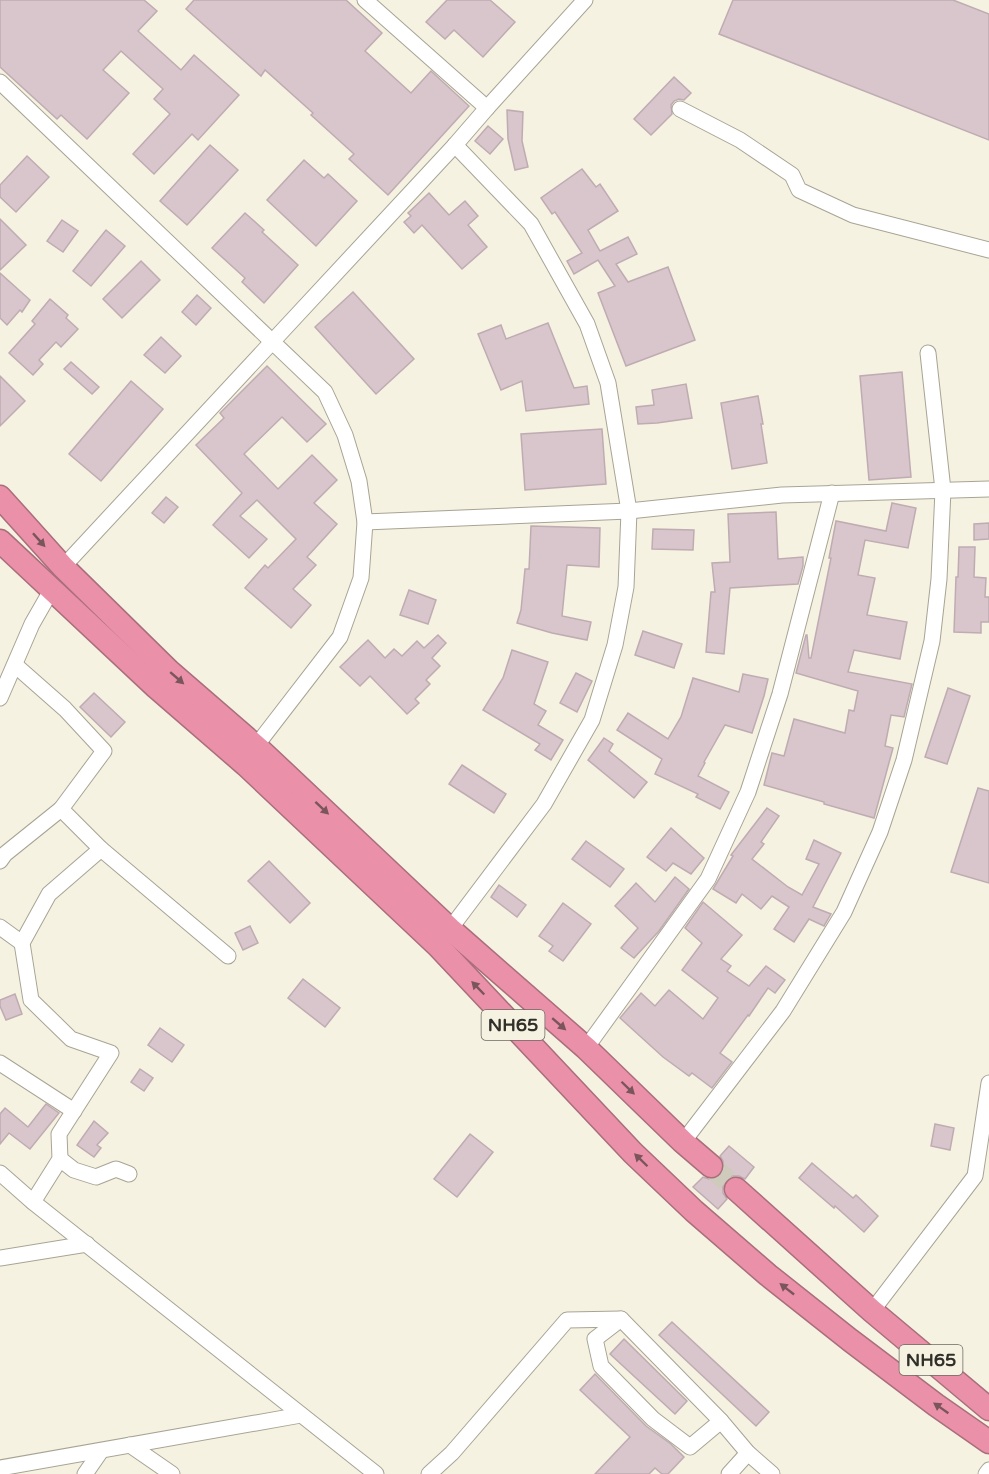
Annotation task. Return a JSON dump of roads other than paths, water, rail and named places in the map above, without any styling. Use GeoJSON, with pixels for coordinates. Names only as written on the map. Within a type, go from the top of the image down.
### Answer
{"type":"FeatureCollection","features":[{"type":"Feature","properties":{"kind":"highway","name":"NH65"},"geometry":{"type":"LineString","coordinates":[[0,497],[63,567],[170,671],[256,746],[450,929],[586,1048],[711,1166]]}},
{"type":"Feature","properties":{"kind":"highway","name":"NH65"},"geometry":{"type":"LineString","coordinates":[[0,541],[156,687],[246,765],[438,946],[633,1154],[694,1211],[768,1275],[850,1340],[989,1442]]}},
{"type":"Feature","properties":{"kind":"highway","name":"NH65"},"geometry":{"type":"LineString","coordinates":[[736,1189],[873,1311],[989,1409]]}},
{"type":"Feature","properties":{"kind":"street"},"geometry":{"type":"LineString","coordinates":[[365,0],[487,108]]}},
{"type":"Feature","properties":{"kind":"street"},"geometry":{"type":"LineString","coordinates":[[63,567],[455,145],[585,0]]}},
{"type":"Feature","properties":{"kind":"street"},"geometry":{"type":"LineString","coordinates":[[0,82],[325,392],[345,435],[359,481],[365,522],[361,578],[340,637],[256,746]]}},
{"type":"Feature","properties":{"kind":"street"},"geometry":{"type":"LineString","coordinates":[[680,109],[740,140],[792,175],[799,190],[854,215],[989,250]]}},
{"type":"Feature","properties":{"kind":"street"},"geometry":{"type":"LineString","coordinates":[[450,929],[544,804],[592,720],[615,645],[626,587],[629,510],[608,383],[587,324],[531,224],[455,145]]}},
{"type":"Feature","properties":{"kind":"street"},"geometry":{"type":"LineString","coordinates":[[684,1142],[783,1011],[844,912],[880,832],[904,760],[932,641],[939,579],[943,490],[928,353]]}},
{"type":"Feature","properties":{"kind":"street"},"geometry":{"type":"LineString","coordinates":[[365,522],[629,510],[782,495],[989,489]]}},
{"type":"Feature","properties":{"kind":"street"},"geometry":{"type":"LineString","coordinates":[[586,1048],[708,879],[748,792],[780,694],[832,493]]}},
{"type":"Feature","properties":{"kind":"street"},"geometry":{"type":"LineString","coordinates":[[0,698],[32,624],[52,590]]}},
{"type":"Feature","properties":{"kind":"street"},"geometry":{"type":"LineString","coordinates":[[0,861],[5,854],[61,809],[104,751],[65,709],[15,665]]}},
{"type":"Feature","properties":{"kind":"street"},"geometry":{"type":"LineString","coordinates":[[61,809],[101,849],[228,956]]}},
{"type":"Feature","properties":{"kind":"street"},"geometry":{"type":"LineString","coordinates":[[33,1202],[60,1159],[59,1134],[111,1053],[71,1039],[31,1000],[22,943],[49,894],[101,849]]}},
{"type":"Feature","properties":{"kind":"street"},"geometry":{"type":"LineString","coordinates":[[0,927],[22,943]]}},
{"type":"Feature","properties":{"kind":"street"},"geometry":{"type":"LineString","coordinates":[[0,1063],[74,1111]]}},
{"type":"Feature","properties":{"kind":"street"},"geometry":{"type":"LineString","coordinates":[[873,1311],[975,1176],[989,1083]]}},
{"type":"Feature","properties":{"kind":"street"},"geometry":{"type":"LineString","coordinates":[[60,1159],[74,1170],[96,1177],[116,1169],[129,1174]]}},
{"type":"Feature","properties":{"kind":"street"},"geometry":{"type":"LineString","coordinates":[[0,1173],[33,1202],[376,1474]]}},
{"type":"Feature","properties":{"kind":"street"},"geometry":{"type":"LineString","coordinates":[[0,1258],[87,1244]]}},
{"type":"Feature","properties":{"kind":"street"},"geometry":{"type":"LineString","coordinates":[[621,1319],[595,1340],[601,1366],[638,1404],[653,1419],[690,1447],[721,1421]]}},
{"type":"Feature","properties":{"kind":"street"},"geometry":{"type":"LineString","coordinates":[[429,1474],[452,1453],[567,1320],[621,1319],[721,1421],[748,1453],[772,1474]]}},
{"type":"Feature","properties":{"kind":"street"},"geometry":{"type":"LineString","coordinates":[[0,1468],[300,1415]]}},
{"type":"Feature","properties":{"kind":"street"},"geometry":{"type":"LineString","coordinates":[[129,1445],[172,1474]]}},
{"type":"Feature","properties":{"kind":"street"},"geometry":{"type":"LineString","coordinates":[[85,1474],[101,1451]]}},
{"type":"Feature","properties":{"kind":"street"},"geometry":{"type":"LineString","coordinates":[[729,1474],[748,1453]]}},
{"type":"Feature","properties":{"kind":"street"},"geometry":{"type":"LineString","coordinates":[[986,1474],[989,1470]]}},
{"type":"Feature","properties":{"kind":"tunnel"},"geometry":{"type":"LineString","coordinates":[[711,1166],[736,1189]]}}]}
